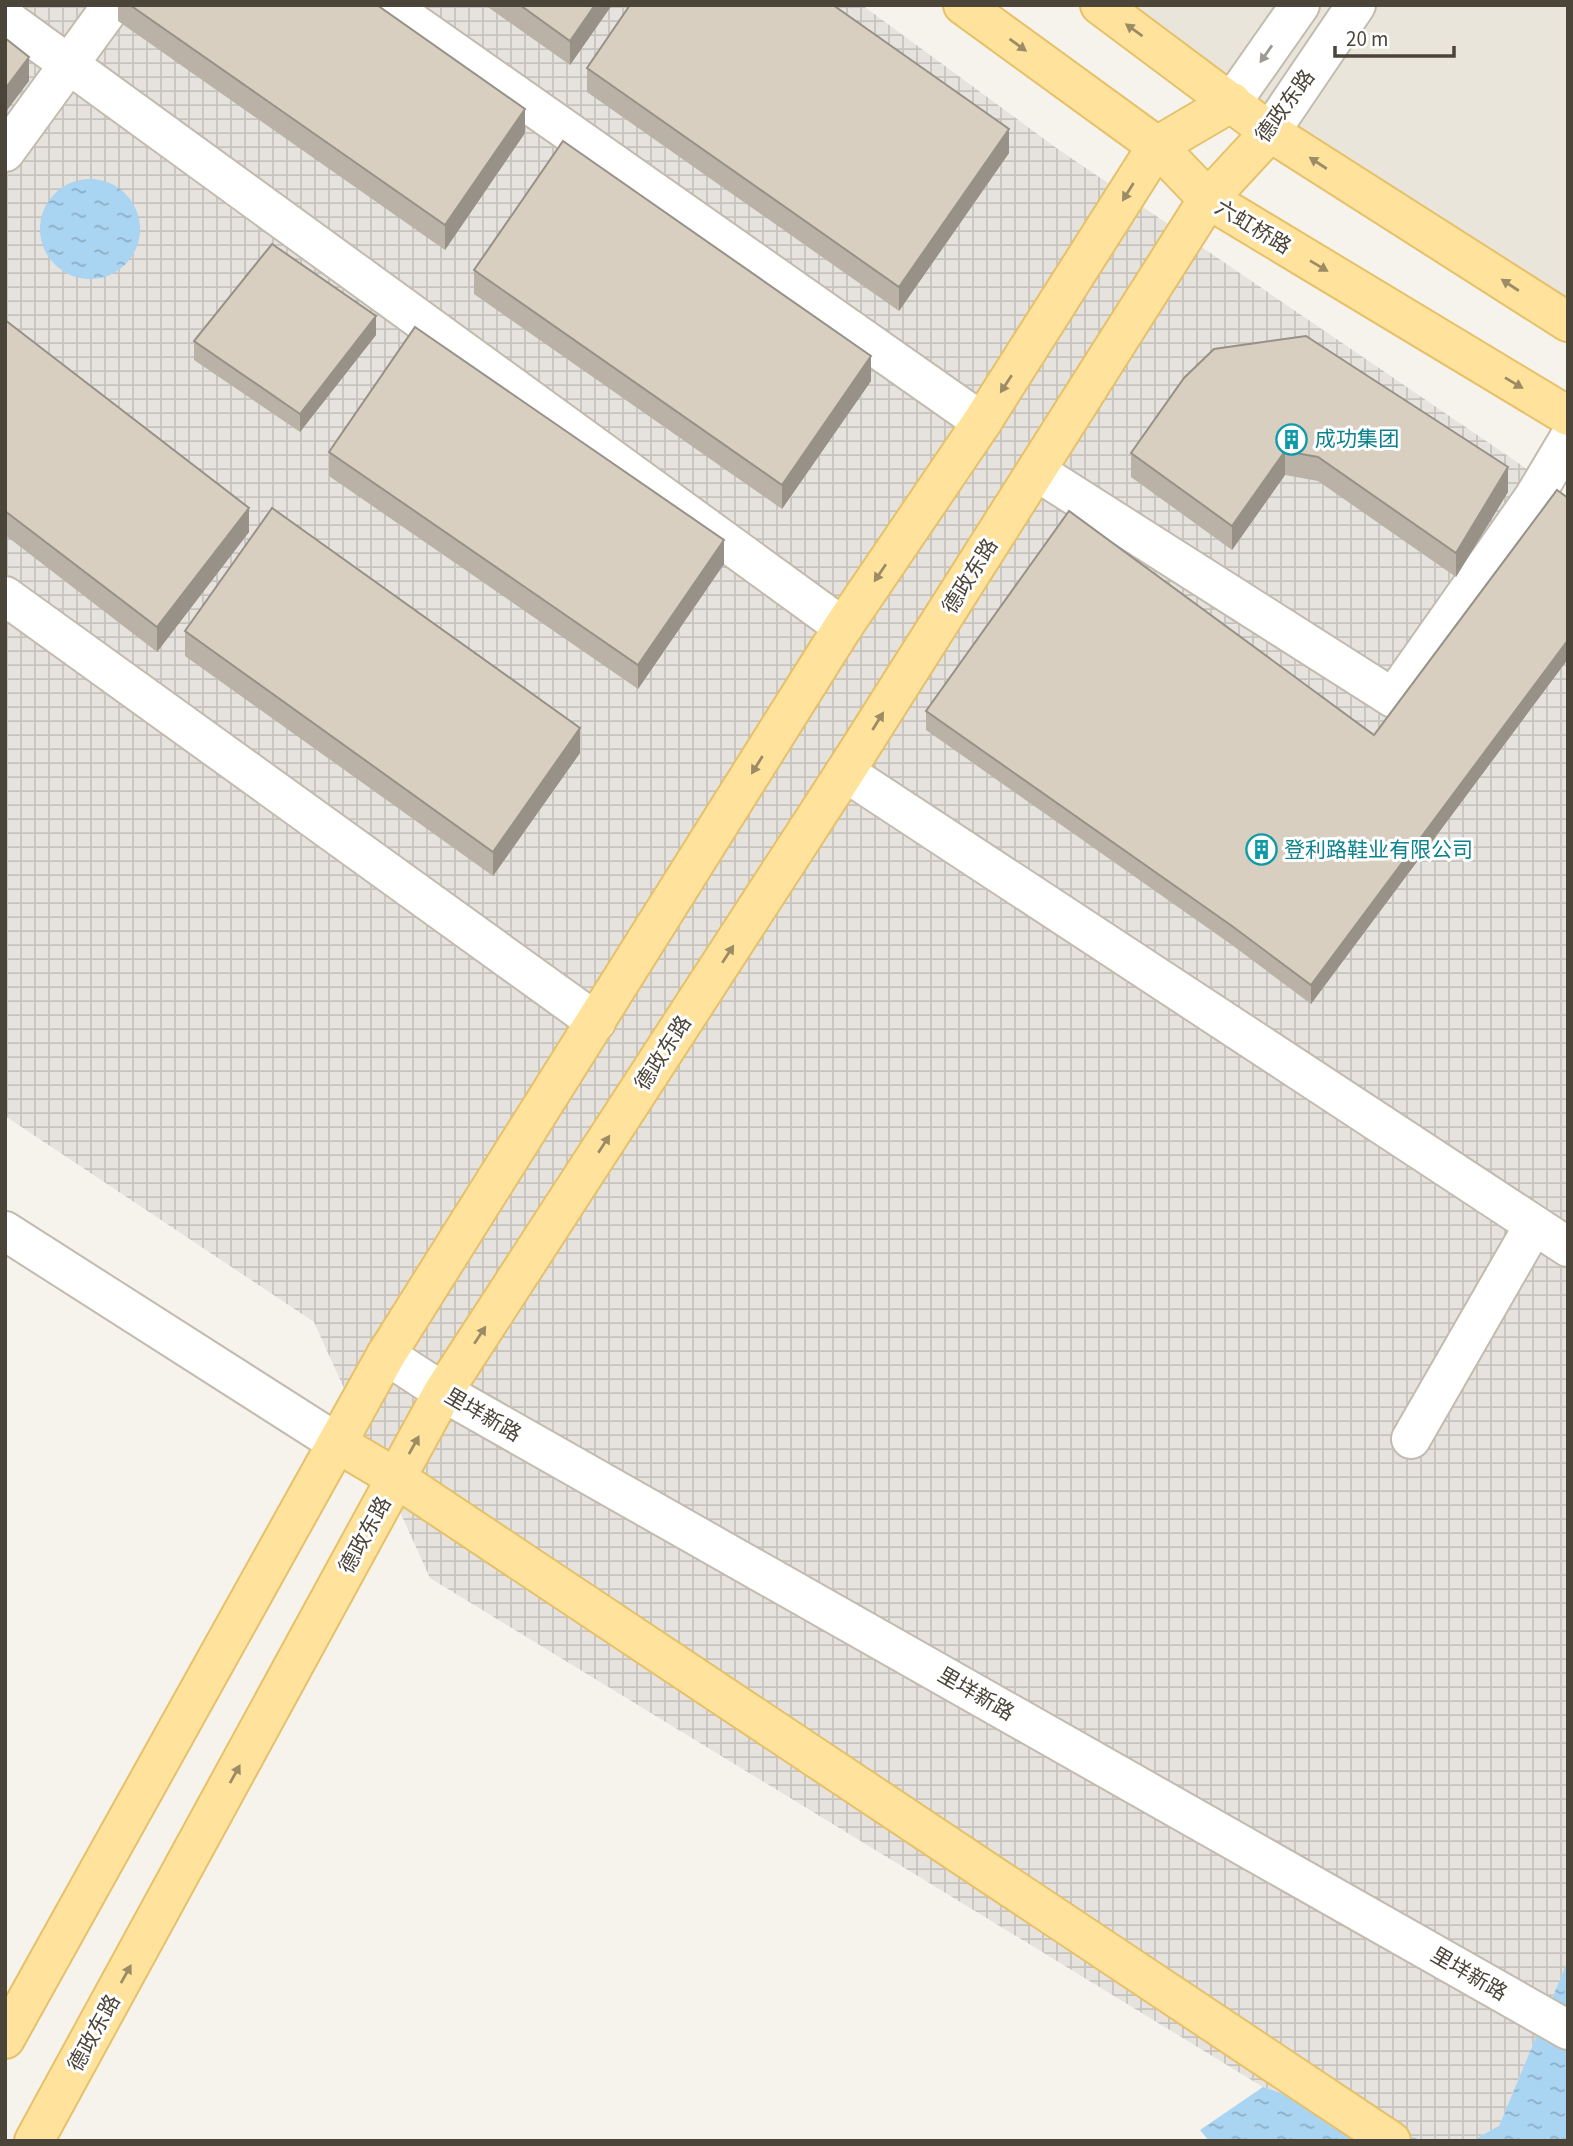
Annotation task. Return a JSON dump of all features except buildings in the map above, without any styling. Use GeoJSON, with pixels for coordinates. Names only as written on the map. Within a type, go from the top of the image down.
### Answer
{"type":"FeatureCollection","features":[{"type":"Feature","properties":{"kind":"main road","name":"六虹桥路"},"geometry":{"type":"LineString","coordinates":[[963,5],[1157,146],[1208,199],[1568,415]]}},
{"type":"Feature","properties":{"kind":"main road"},"geometry":{"type":"LineString","coordinates":[[1100,5],[1270,132],[1568,322]]}},
{"type":"Feature","properties":{"kind":"main road"},"geometry":{"type":"LineString","coordinates":[[5,2039],[386,1355],[843,627],[982,422],[1157,146],[1232,102]]}},
{"type":"Feature","properties":{"kind":"main road","name":"德政东路"},"geometry":{"type":"LineString","coordinates":[[34,2141],[443,1392],[845,772],[1208,199],[1270,132]]}},
{"type":"Feature","properties":{"kind":"main road"},"geometry":{"type":"LineString","coordinates":[[337,1443],[396,1478],[1389,2139]]}},
{"type":"Feature","properties":{"kind":"street"},"geometry":{"type":"LineString","coordinates":[[5,152],[112,5]]}},
{"type":"Feature","properties":{"kind":"street"},"geometry":{"type":"LineString","coordinates":[[388,5],[982,422]]}},
{"type":"Feature","properties":{"kind":"street"},"geometry":{"type":"LineString","coordinates":[[1232,102],[1300,5]]}},
{"type":"Feature","properties":{"kind":"street","name":"德政东路"},"geometry":{"type":"LineString","coordinates":[[1270,132],[1356,5]]}},
{"type":"Feature","properties":{"kind":"street"},"geometry":{"type":"LineString","coordinates":[[5,18],[843,627]]}},
{"type":"Feature","properties":{"kind":"street"},"geometry":{"type":"LineString","coordinates":[[1036,471],[1393,698],[1534,496],[1568,440]]}},
{"type":"Feature","properties":{"kind":"street"},"geometry":{"type":"LineString","coordinates":[[5,596],[596,1022]]}},
{"type":"Feature","properties":{"kind":"street"},"geometry":{"type":"LineString","coordinates":[[845,772],[1568,1247]]}},
{"type":"Feature","properties":{"kind":"street"},"geometry":{"type":"LineString","coordinates":[[1411,1439],[1534,1225]]}},
{"type":"Feature","properties":{"kind":"street"},"geometry":{"type":"LineString","coordinates":[[5,1231],[337,1443]]}},
{"type":"Feature","properties":{"kind":"street","name":"里垟新路"},"geometry":{"type":"LineString","coordinates":[[386,1355],[443,1392],[1558,2024]]}},
{"type":"Feature","properties":{"kind":"shaded area"},"geometry":{"type":"Polygon","coordinates":[[[5,5],[862,5],[1055,147],[1568,497],[1568,1960],[1499,2126],[1471,2141],[1424,2141],[1263,2087],[430,1578],[314,1322],[5,1116],[5,5]]]}},
{"type":"Feature","properties":{"kind":"shaded area"},"geometry":{"type":"Polygon","coordinates":[[[1102,5],[1568,5],[1568,308],[1102,5]]]}},
{"type":"Feature","properties":{"kind":"water"},"geometry":{"type":"Polygon","coordinates":[[[90,179],[118,187],[132,201],[140,229],[132,257],[118,271],[90,279],[62,271],[48,257],[40,229],[48,201],[62,187],[90,179]]]}},
{"type":"Feature","properties":{"kind":"water"},"geometry":{"type":"Polygon","coordinates":[[[1568,1960],[1568,2141],[1471,2141],[1499,2126],[1568,1960]]]}},
{"type":"Feature","properties":{"kind":"water"},"geometry":{"type":"Polygon","coordinates":[[[1263,2087],[1424,2141],[1209,2141],[1200,2130],[1263,2087]]]}},
{"type":"Feature","properties":{"kind":"place","name":"成功集团"},"geometry":{"type":"Point","coordinates":[1292,439]}},
{"type":"Feature","properties":{"kind":"place","name":"登利路鞋业有限公司"},"geometry":{"type":"Point","coordinates":[1261,850]}}]}
